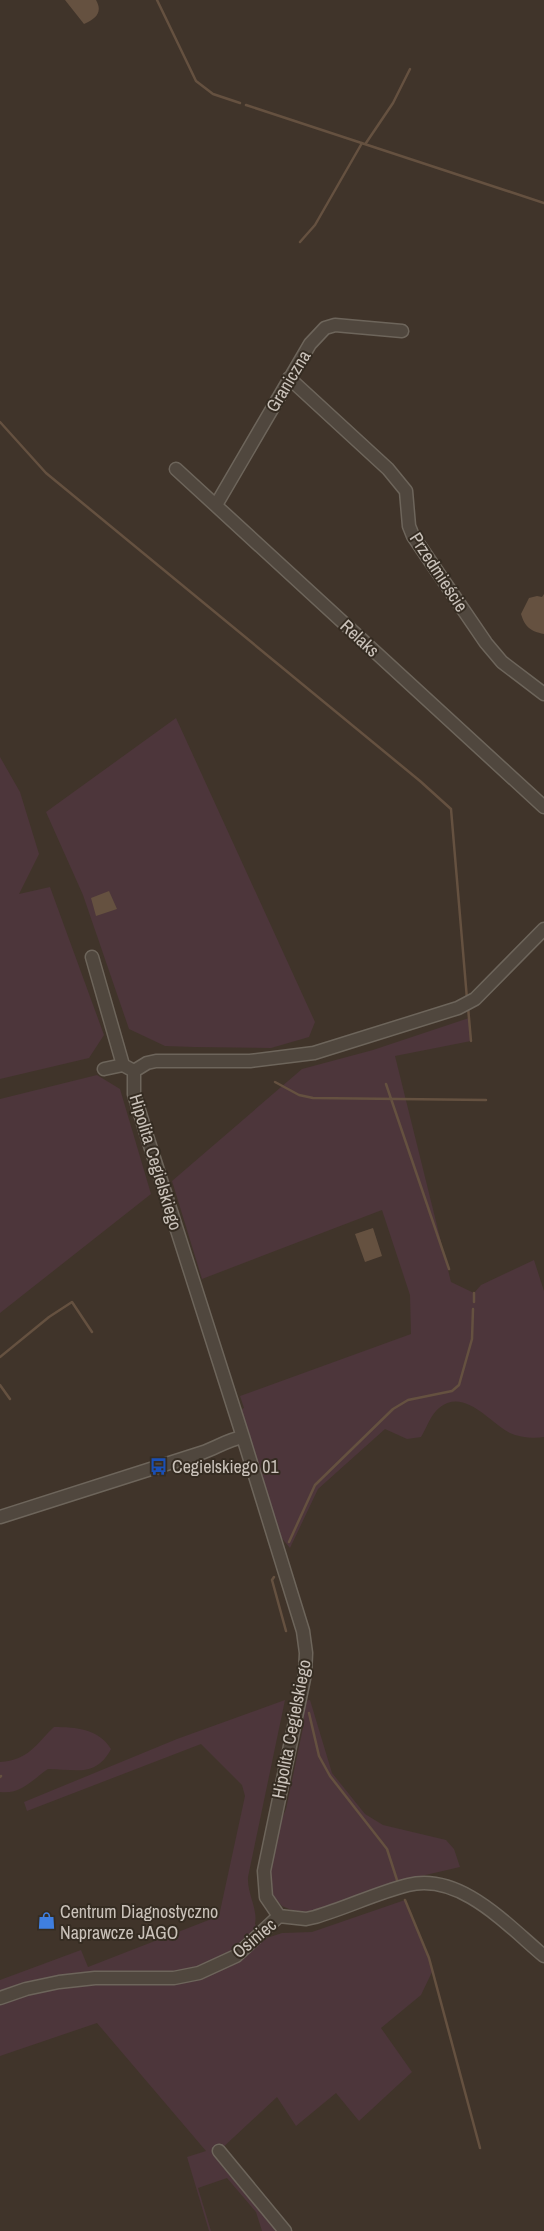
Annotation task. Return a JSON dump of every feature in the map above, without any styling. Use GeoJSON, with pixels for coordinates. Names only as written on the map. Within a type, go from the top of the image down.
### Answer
{"type":"FeatureCollection","features":[{"type":"Feature","properties":{"kind":"street","name":"Graniczna"},"geometry":{"type":"LineString","coordinates":[[216,505],[289,378],[310,344],[325,328],[335,325],[402,331]]}},
{"type":"Feature","properties":{"kind":"street","name":"Przedmieście"},"geometry":{"type":"LineString","coordinates":[[289,378],[388,469],[406,490],[409,526],[412,536],[486,643],[502,662],[544,694]]}},
{"type":"Feature","properties":{"kind":"street","name":"Relaks"},"geometry":{"type":"LineString","coordinates":[[176,469],[544,807]]}},
{"type":"Feature","properties":{"kind":"street","name":"Hipolita Cegielskiego"},"geometry":{"type":"LineString","coordinates":[[278,1916],[266,1897],[264,1871],[305,1674],[306,1654],[298,1613],[141,1118],[129,1068],[156,1061],[250,1061],[314,1053],[468,1004],[544,928]]}},
{"type":"Feature","properties":{"kind":"street"},"geometry":{"type":"LineString","coordinates":[[92,957],[129,1068],[104,1069]]}},
{"type":"Feature","properties":{"kind":"street"},"geometry":{"type":"LineString","coordinates":[[0,1517],[243,1437]]}},
{"type":"Feature","properties":{"kind":"street"},"geometry":{"type":"LineString","coordinates":[[223,1445],[248,1456]]}},
{"type":"Feature","properties":{"kind":"street","name":"Osiniec"},"geometry":{"type":"LineString","coordinates":[[0,1998],[26,1989],[59,1982],[95,1978],[174,1978],[199,1973],[236,1956],[278,1916],[306,1919],[315,1917],[410,1884],[437,1882],[464,1892],[544,1956]]}},
{"type":"Feature","properties":{"kind":"street"},"geometry":{"type":"LineString","coordinates":[[219,2151],[285,2231]]}},
{"type":"Feature","properties":{"kind":"shaded area"},"geometry":{"type":"Polygon","coordinates":[[[65,0],[96,0],[99,8],[97,15],[84,24],[65,0]]]}},
{"type":"Feature","properties":{"kind":"shaded area"},"geometry":{"type":"Polygon","coordinates":[[[544,594],[544,634],[529,628],[521,614],[529,598],[542,597],[544,594]]]}},
{"type":"Feature","properties":{"kind":"shaded area"},"geometry":{"type":"Polygon","coordinates":[[[176,718],[315,1022],[309,1037],[271,1048],[165,1046],[129,1029],[83,895],[46,812],[176,718]]]}},
{"type":"Feature","properties":{"kind":"shaded area"},"geometry":{"type":"Polygon","coordinates":[[[0,757],[20,792],[39,854],[19,894],[50,887],[104,1035],[89,1058],[0,1079],[0,757]]]}},
{"type":"Feature","properties":{"kind":"shaded area"},"geometry":{"type":"Polygon","coordinates":[[[109,891],[117,909],[96,916],[91,898],[109,891]]]}},
{"type":"Feature","properties":{"kind":"shaded area"},"geometry":{"type":"Polygon","coordinates":[[[469,1018],[471,1041],[395,1056],[451,1282],[474,1293],[481,1285],[534,1260],[544,1291],[544,1437],[522,1437],[510,1433],[476,1408],[458,1402],[448,1403],[439,1408],[431,1418],[421,1437],[407,1439],[385,1429],[318,1489],[290,1548],[280,1536],[240,1410],[244,1408],[240,1396],[411,1334],[410,1295],[382,1210],[202,1279],[172,1181],[302,1069],[373,1050],[469,1018]]]}},
{"type":"Feature","properties":{"kind":"shaded area"},"geometry":{"type":"Polygon","coordinates":[[[97,1075],[120,1089],[151,1194],[0,1313],[0,1099],[97,1075]]]}},
{"type":"Feature","properties":{"kind":"shaded area"},"geometry":{"type":"Polygon","coordinates":[[[373,1228],[382,1256],[365,1262],[355,1234],[373,1228]]]}},
{"type":"Feature","properties":{"kind":"shaded area"},"geometry":{"type":"Polygon","coordinates":[[[285,1700],[248,1877],[256,1918],[255,1924],[267,1938],[282,1933],[312,1932],[405,1900],[433,1970],[421,1995],[381,2028],[412,2072],[359,2121],[336,2093],[296,2126],[277,2097],[219,2151],[285,2231],[262,2231],[256,2212],[227,2178],[198,2188],[211,2231],[209,2231],[187,2157],[206,2151],[97,2023],[0,2056],[0,1980],[81,1950],[88,1967],[219,1916],[245,1796],[242,1785],[201,1744],[27,1811],[24,1802],[177,1739],[285,1700]]]}},
{"type":"Feature","properties":{"kind":"shaded area"},"geometry":{"type":"Polygon","coordinates":[[[310,1700],[332,1773],[365,1814],[383,1825],[446,1840],[454,1849],[460,1867],[404,1880],[326,1908],[301,1914],[282,1906],[274,1897],[269,1885],[268,1873],[277,1830],[286,1809],[304,1723],[304,1701],[310,1700]]]}},
{"type":"Feature","properties":{"kind":"shaded area"},"geometry":{"type":"Polygon","coordinates":[[[54,1727],[86,1730],[100,1737],[111,1749],[99,1764],[92,1768],[84,1770],[48,1769],[20,1789],[0,1792],[0,1762],[10,1761],[25,1755],[54,1727]]]}},
{"type":"Feature","properties":{"kind":"waterway"},"geometry":{"type":"LineString","coordinates":[[157,0],[196,81],[213,94],[240,103]]}},
{"type":"Feature","properties":{"kind":"waterway"},"geometry":{"type":"LineString","coordinates":[[366,143],[393,103],[410,69]]}},
{"type":"Feature","properties":{"kind":"waterway"},"geometry":{"type":"LineString","coordinates":[[246,105],[544,203]]}},
{"type":"Feature","properties":{"kind":"waterway"},"geometry":{"type":"LineString","coordinates":[[300,242],[315,225],[362,143]]}},
{"type":"Feature","properties":{"kind":"waterway"},"geometry":{"type":"LineString","coordinates":[[0,422],[46,473],[420,781],[451,809],[467,999]]}},
{"type":"Feature","properties":{"kind":"waterway"},"geometry":{"type":"LineString","coordinates":[[468,1007],[471,1041]]}},
{"type":"Feature","properties":{"kind":"waterway"},"geometry":{"type":"LineString","coordinates":[[275,1082],[299,1095],[313,1098],[486,1100]]}},
{"type":"Feature","properties":{"kind":"waterway"},"geometry":{"type":"LineString","coordinates":[[386,1084],[449,1269]]}},
{"type":"Feature","properties":{"kind":"waterway"},"geometry":{"type":"LineString","coordinates":[[474,1293],[474,1302]]}},
{"type":"Feature","properties":{"kind":"waterway"},"geometry":{"type":"LineString","coordinates":[[0,1357],[49,1317],[72,1302],[92,1332]]}},
{"type":"Feature","properties":{"kind":"waterway"},"geometry":{"type":"LineString","coordinates":[[289,1542],[315,1485],[393,1409],[408,1400],[452,1391],[459,1385],[472,1339],[473,1309]]}},
{"type":"Feature","properties":{"kind":"waterway"},"geometry":{"type":"LineString","coordinates":[[0,1385],[10,1399]]}},
{"type":"Feature","properties":{"kind":"waterway"},"geometry":{"type":"LineString","coordinates":[[274,1577],[272,1580],[286,1631]]}},
{"type":"Feature","properties":{"kind":"waterway"},"geometry":{"type":"LineString","coordinates":[[309,1713],[319,1756],[330,1776],[387,1849],[397,1880]]}},
{"type":"Feature","properties":{"kind":"waterway"},"geometry":{"type":"LineString","coordinates":[[405,1900],[429,1958],[480,2148]]}},
{"type":"Feature","properties":{"kind":"place","name":"Cegielskiego 01"},"geometry":{"type":"Point","coordinates":[158,1466]}},
{"type":"Feature","properties":{"kind":"place","name":"Centrum Diagnostyczno Naprawcze JAGO"},"geometry":{"type":"Point","coordinates":[46,1921]}}]}
